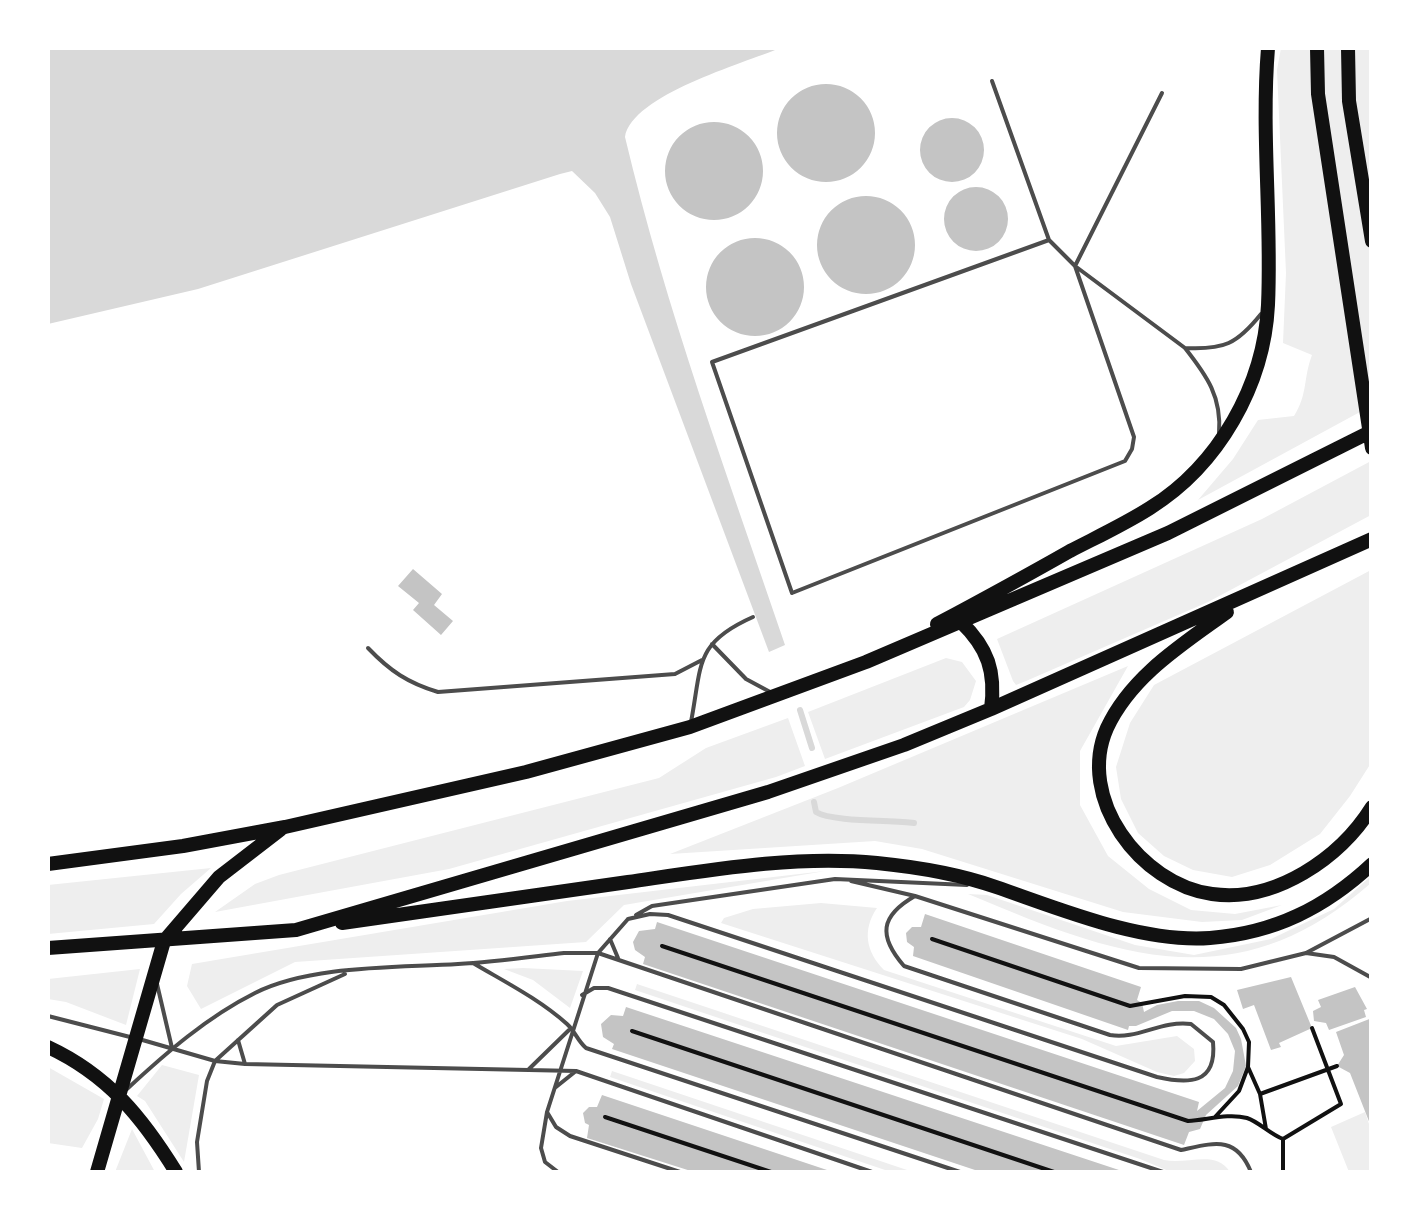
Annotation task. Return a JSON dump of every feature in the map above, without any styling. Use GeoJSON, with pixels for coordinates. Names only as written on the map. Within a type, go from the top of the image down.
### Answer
{"type":"FeatureCollection","features":[{"type":"Feature","properties":{"kind":"main road"},"geometry":{"type":"LineString","coordinates":[[866,662],[1153,507],[1194,473],[1218,443],[1251,386],[1268,306],[1264,126],[1268,48]]}},
{"type":"Feature","properties":{"kind":"main road"},"geometry":{"type":"LineString","coordinates":[[1317,48],[1318,94],[1372,448]]}},
{"type":"Feature","properties":{"kind":"main road"},"geometry":{"type":"LineString","coordinates":[[1348,48],[1349,101],[1372,241]]}},
{"type":"Feature","properties":{"kind":"main road"},"geometry":{"type":"LineString","coordinates":[[48,864],[183,846],[285,827],[526,772],[690,727],[866,662],[1168,534],[1372,431]]}},
{"type":"Feature","properties":{"kind":"main road"},"geometry":{"type":"LineString","coordinates":[[296,930],[768,792],[904,745],[1372,539]]}},
{"type":"Feature","properties":{"kind":"main road"},"geometry":{"type":"LineString","coordinates":[[1251,594],[1150,669],[1108,725],[1102,742],[1099,782],[1111,816],[1136,851],[1158,871],[1195,890],[1234,894],[1274,887],[1315,867],[1354,834],[1372,807]]}},
{"type":"Feature","properties":{"kind":"main road"},"geometry":{"type":"LineString","coordinates":[[961,622],[978,639],[990,660],[994,684],[991,708]]}},
{"type":"Feature","properties":{"kind":"main road"},"geometry":{"type":"LineString","coordinates":[[97,1172],[164,941],[218,878],[285,827]]}},
{"type":"Feature","properties":{"kind":"main road"},"geometry":{"type":"LineString","coordinates":[[48,948],[296,930],[784,862],[875,863],[993,886],[1122,928],[1203,938],[1259,930],[1329,901],[1372,864]]}},
{"type":"Feature","properties":{"kind":"main road"},"geometry":{"type":"LineString","coordinates":[[48,1047],[75,1060],[120,1096],[176,1172]]}},
{"type":"Feature","properties":{"kind":"lane"},"geometry":{"type":"LineString","coordinates":[[992,81],[1049,240],[1075,266],[1184,348],[1199,366],[1220,404],[1218,443]]}},
{"type":"Feature","properties":{"kind":"lane"},"geometry":{"type":"LineString","coordinates":[[1049,240],[712,362],[792,593],[1124,462],[1134,437],[1075,266],[1162,93]]}},
{"type":"Feature","properties":{"kind":"lane"},"geometry":{"type":"LineString","coordinates":[[1184,348],[1204,349],[1242,338],[1268,306]]}},
{"type":"Feature","properties":{"kind":"lane"},"geometry":{"type":"LineString","coordinates":[[690,727],[705,650],[729,628],[753,617]]}},
{"type":"Feature","properties":{"kind":"lane"},"geometry":{"type":"LineString","coordinates":[[712,644],[746,679],[776,696]]}},
{"type":"Feature","properties":{"kind":"lane"},"geometry":{"type":"LineString","coordinates":[[368,648],[408,683],[438,692],[675,674],[702,660]]}},
{"type":"Feature","properties":{"kind":"lane"},"geometry":{"type":"LineString","coordinates":[[835,879],[915,896],[1139,968],[1241,969],[1306,953],[1372,918]]}},
{"type":"Feature","properties":{"kind":"lane"},"geometry":{"type":"LineString","coordinates":[[558,1172],[545,1162],[541,1148],[547,1112],[598,954],[628,919],[652,906],[835,879],[993,886]]}},
{"type":"Feature","properties":{"kind":"lane"},"geometry":{"type":"LineString","coordinates":[[628,919],[668,915],[1156,1076],[1185,1083],[1203,1076],[1210,1066],[1213,1042],[1190,1024],[1159,1025],[1123,1038],[1110,1036],[904,966],[890,950],[885,934],[888,920],[900,905],[915,896]]}},
{"type":"Feature","properties":{"kind":"lane"},"geometry":{"type":"LineString","coordinates":[[610,938],[618,958]]}},
{"type":"Feature","properties":{"kind":"lane"},"geometry":{"type":"LineString","coordinates":[[120,1096],[172,1048],[258,992],[286,982],[354,970],[564,953],[598,954],[1181,1150],[1218,1142],[1235,1148],[1245,1157],[1251,1172]]}},
{"type":"Feature","properties":{"kind":"lane"},"geometry":{"type":"LineString","coordinates":[[1306,953],[1334,957],[1372,978]]}},
{"type":"Feature","properties":{"kind":"lane"},"geometry":{"type":"LineString","coordinates":[[473,963],[542,1004],[572,1028],[576,1039],[586,1048],[960,1172]]}},
{"type":"Feature","properties":{"kind":"lane"},"geometry":{"type":"LineString","coordinates":[[199,1172],[198,1142],[214,1061],[277,1005],[354,970]]}},
{"type":"Feature","properties":{"kind":"lane"},"geometry":{"type":"LineString","coordinates":[[154,973],[172,1048]]}},
{"type":"Feature","properties":{"kind":"lane"},"geometry":{"type":"LineString","coordinates":[[582,995],[594,988],[608,988],[1163,1172]]}},
{"type":"Feature","properties":{"kind":"lane"},"geometry":{"type":"LineString","coordinates":[[48,1016],[214,1061],[576,1071],[872,1172]]}},
{"type":"Feature","properties":{"kind":"lane"},"geometry":{"type":"LineString","coordinates":[[530,1068],[572,1028]]}},
{"type":"Feature","properties":{"kind":"lane"},"geometry":{"type":"LineString","coordinates":[[238,1040],[245,1064]]}},
{"type":"Feature","properties":{"kind":"lane"},"geometry":{"type":"LineString","coordinates":[[554,1088],[576,1071]]}},
{"type":"Feature","properties":{"kind":"lane"},"geometry":{"type":"LineString","coordinates":[[547,1112],[556,1126],[570,1136],[680,1172]]}},
{"type":"Feature","properties":{"kind":"path"},"geometry":{"type":"LineString","coordinates":[[932,939],[1130,1006],[1185,996],[1212,997],[1224,1005],[1249,1042],[1248,1067],[1233,1100],[1211,1119]]}},
{"type":"Feature","properties":{"kind":"path"},"geometry":{"type":"LineString","coordinates":[[662,946],[1188,1120],[1229,1116],[1251,1119],[1282,1140]]}},
{"type":"Feature","properties":{"kind":"path"},"geometry":{"type":"LineString","coordinates":[[1282,1140],[1341,1104],[1312,1028]]}},
{"type":"Feature","properties":{"kind":"path"},"geometry":{"type":"LineString","coordinates":[[632,1031],[1054,1172]]}},
{"type":"Feature","properties":{"kind":"path"},"geometry":{"type":"LineString","coordinates":[[1260,1094],[1337,1066]]}},
{"type":"Feature","properties":{"kind":"path"},"geometry":{"type":"LineString","coordinates":[[1248,1067],[1260,1094],[1267,1132]]}},
{"type":"Feature","properties":{"kind":"path"},"geometry":{"type":"LineString","coordinates":[[604,1117],[771,1172]]}},
{"type":"Feature","properties":{"kind":"path"},"geometry":{"type":"LineString","coordinates":[[1282,1140],[1284,1172]]}},
{"type":"Feature","properties":{"kind":"shaded area"},"geometry":{"type":"Polygon","coordinates":[[[48,48],[780,48],[667,95],[632,122],[625,137],[679,329],[785,645],[769,652],[631,284],[610,217],[595,193],[572,171],[198,289],[48,324],[48,48]]]}},
{"type":"Feature","properties":{"kind":"shaded area"},"geometry":{"type":"Polygon","coordinates":[[[1281,48],[1371,48],[1371,406],[1198,500],[1233,459],[1258,420],[1294,416],[1312,355],[1283,343],[1286,273],[1277,70],[1281,48]]]}},
{"type":"Feature","properties":{"kind":"shaded area"},"geometry":{"type":"Polygon","coordinates":[[[1371,461],[1371,515],[1208,602],[1026,681],[1016,685],[1013,681],[997,639],[1262,519],[1371,461]]]}},
{"type":"Feature","properties":{"kind":"shaded area"},"geometry":{"type":"Polygon","coordinates":[[[1371,570],[1371,763],[1350,796],[1320,834],[1270,865],[1232,877],[1193,870],[1164,856],[1138,833],[1121,799],[1116,767],[1130,723],[1154,685],[1371,570]]]}},
{"type":"Feature","properties":{"kind":"shaded area"},"geometry":{"type":"Polygon","coordinates":[[[946,658],[962,662],[976,681],[964,707],[825,759],[808,712],[946,658]]]}},
{"type":"Feature","properties":{"kind":"shaded area"},"geometry":{"type":"Polygon","coordinates":[[[1128,666],[1080,751],[1080,805],[1108,856],[1149,889],[1191,910],[1235,914],[1282,905],[1242,920],[1202,922],[1123,912],[922,849],[875,841],[670,854],[838,788],[1128,666]]]}},
{"type":"Feature","properties":{"kind":"shaded area"},"geometry":{"type":"Polygon","coordinates":[[[788,718],[805,766],[776,777],[449,869],[215,912],[255,884],[279,875],[659,778],[706,748],[788,718]]]}},
{"type":"Feature","properties":{"kind":"shaded area"},"geometry":{"type":"Polygon","coordinates":[[[211,868],[154,924],[48,934],[48,885],[211,868]]]}},
{"type":"Feature","properties":{"kind":"shaded area"},"geometry":{"type":"Polygon","coordinates":[[[825,871],[624,905],[586,942],[295,962],[201,1009],[187,986],[192,964],[567,901],[825,871]]]}},
{"type":"Feature","properties":{"kind":"shaded area"},"geometry":{"type":"Polygon","coordinates":[[[1371,876],[1371,883],[1321,920],[1272,944],[1223,955],[1175,957],[1126,950],[1075,936],[968,894],[987,895],[1135,945],[1194,955],[1271,939],[1334,909],[1371,876]]]}},
{"type":"Feature","properties":{"kind":"shaded area"},"geometry":{"type":"Polygon","coordinates":[[[821,903],[877,908],[869,924],[868,941],[884,970],[1116,1046],[1177,1036],[1194,1049],[1195,1061],[1184,1073],[1174,1076],[1157,1072],[1082,1039],[721,923],[724,918],[753,909],[821,903]]]}},
{"type":"Feature","properties":{"kind":"shaded area"},"geometry":{"type":"Polygon","coordinates":[[[140,969],[126,1025],[48,999],[48,979],[140,969]]]}},
{"type":"Feature","properties":{"kind":"shaded area"},"geometry":{"type":"Polygon","coordinates":[[[504,969],[583,971],[570,1008],[533,980],[504,969]]]}},
{"type":"Feature","properties":{"kind":"shaded area"},"geometry":{"type":"Polygon","coordinates":[[[637,984],[1164,1160],[1209,1159],[1230,1172],[1171,1172],[635,990],[637,984]]]}},
{"type":"Feature","properties":{"kind":"shaded area"},"geometry":{"type":"Polygon","coordinates":[[[162,1065],[199,1075],[184,1162],[145,1101],[137,1096],[162,1065]]]}},
{"type":"Feature","properties":{"kind":"shaded area"},"geometry":{"type":"Polygon","coordinates":[[[48,1067],[104,1099],[82,1148],[48,1143],[48,1067]]]}},
{"type":"Feature","properties":{"kind":"shaded area"},"geometry":{"type":"Polygon","coordinates":[[[612,1071],[913,1172],[891,1172],[610,1077],[612,1071]]]}},
{"type":"Feature","properties":{"kind":"shaded area"},"geometry":{"type":"Polygon","coordinates":[[[1365,1112],[1371,1130],[1371,1172],[1349,1172],[1331,1127],[1365,1112]]]}},
{"type":"Feature","properties":{"kind":"shaded area"},"geometry":{"type":"Polygon","coordinates":[[[132,1129],[155,1172],[115,1172],[132,1129]]]}},
{"type":"Feature","properties":{"kind":"building"},"geometry":{"type":"Polygon","coordinates":[[[826,84],[845,88],[861,98],[871,114],[875,133],[871,152],[861,168],[845,178],[826,182],[807,178],[791,168],[781,152],[777,133],[781,114],[791,98],[807,88],[826,84]]]}},
{"type":"Feature","properties":{"kind":"building"},"geometry":{"type":"Polygon","coordinates":[[[952,118],[974,128],[984,150],[974,172],[952,182],[930,172],[920,150],[930,128],[952,118]]]}},
{"type":"Feature","properties":{"kind":"building"},"geometry":{"type":"Polygon","coordinates":[[[714,122],[733,126],[749,136],[759,152],[763,171],[759,190],[749,206],[733,216],[714,220],[695,216],[679,206],[669,190],[665,171],[669,152],[679,136],[695,126],[714,122]]]}},
{"type":"Feature","properties":{"kind":"building"},"geometry":{"type":"Polygon","coordinates":[[[976,187],[998,197],[1008,219],[998,241],[976,251],[954,241],[944,219],[954,197],[976,187]]]}},
{"type":"Feature","properties":{"kind":"building"},"geometry":{"type":"Polygon","coordinates":[[[866,196],[885,200],[901,210],[911,226],[915,245],[911,264],[901,280],[885,290],[866,294],[847,290],[831,280],[821,264],[817,245],[821,226],[831,210],[847,200],[866,196]]]}},
{"type":"Feature","properties":{"kind":"building"},"geometry":{"type":"Polygon","coordinates":[[[755,238],[774,242],[790,252],[800,268],[804,287],[800,306],[790,322],[774,332],[755,336],[736,332],[720,322],[710,306],[706,287],[710,268],[720,252],[736,242],[755,238]]]}},
{"type":"Feature","properties":{"kind":"building"},"geometry":{"type":"Polygon","coordinates":[[[413,569],[442,594],[434,605],[453,621],[441,635],[413,610],[419,603],[398,586],[413,569]]]}},
{"type":"Feature","properties":{"kind":"building"},"geometry":{"type":"Polygon","coordinates":[[[925,914],[1141,987],[1137,1000],[1144,1012],[1178,1001],[1199,1001],[1214,1008],[1236,1028],[1241,1039],[1246,1066],[1238,1086],[1206,1115],[1200,1129],[1189,1132],[1184,1145],[643,964],[645,957],[635,950],[633,942],[639,931],[655,929],[657,922],[1199,1102],[1197,1111],[1225,1088],[1233,1071],[1235,1051],[1228,1034],[1214,1019],[1194,1011],[1172,1011],[1129,1026],[1128,1030],[913,956],[914,947],[907,942],[906,933],[912,927],[921,927],[925,914]]]}},
{"type":"Feature","properties":{"kind":"building"},"geometry":{"type":"Polygon","coordinates":[[[1291,977],[1312,1028],[1271,1050],[1254,1005],[1243,1009],[1237,990],[1291,977]]]}},
{"type":"Feature","properties":{"kind":"building"},"geometry":{"type":"Polygon","coordinates":[[[1355,987],[1367,1009],[1366,1017],[1329,1030],[1326,1023],[1314,1021],[1313,1011],[1321,1007],[1318,1000],[1355,987]]]}},
{"type":"Feature","properties":{"kind":"building"},"geometry":{"type":"Polygon","coordinates":[[[626,1007],[1122,1171],[981,1172],[612,1049],[614,1044],[603,1037],[601,1024],[611,1015],[623,1016],[626,1007]]]}},
{"type":"Feature","properties":{"kind":"building"},"geometry":{"type":"Polygon","coordinates":[[[1372,1018],[1372,1129],[1350,1073],[1337,1066],[1344,1055],[1336,1032],[1372,1018]]]}},
{"type":"Feature","properties":{"kind":"building"},"geometry":{"type":"Polygon","coordinates":[[[602,1095],[833,1172],[694,1172],[587,1138],[589,1125],[583,1113],[589,1107],[597,1107],[602,1095]]]}},
{"type":"Feature","properties":{"kind":"waterway"},"geometry":{"type":"LineString","coordinates":[[800,710],[812,748]]}},
{"type":"Feature","properties":{"kind":"waterway"},"geometry":{"type":"LineString","coordinates":[[814,802],[816,812],[824,815],[914,823]]}}]}
